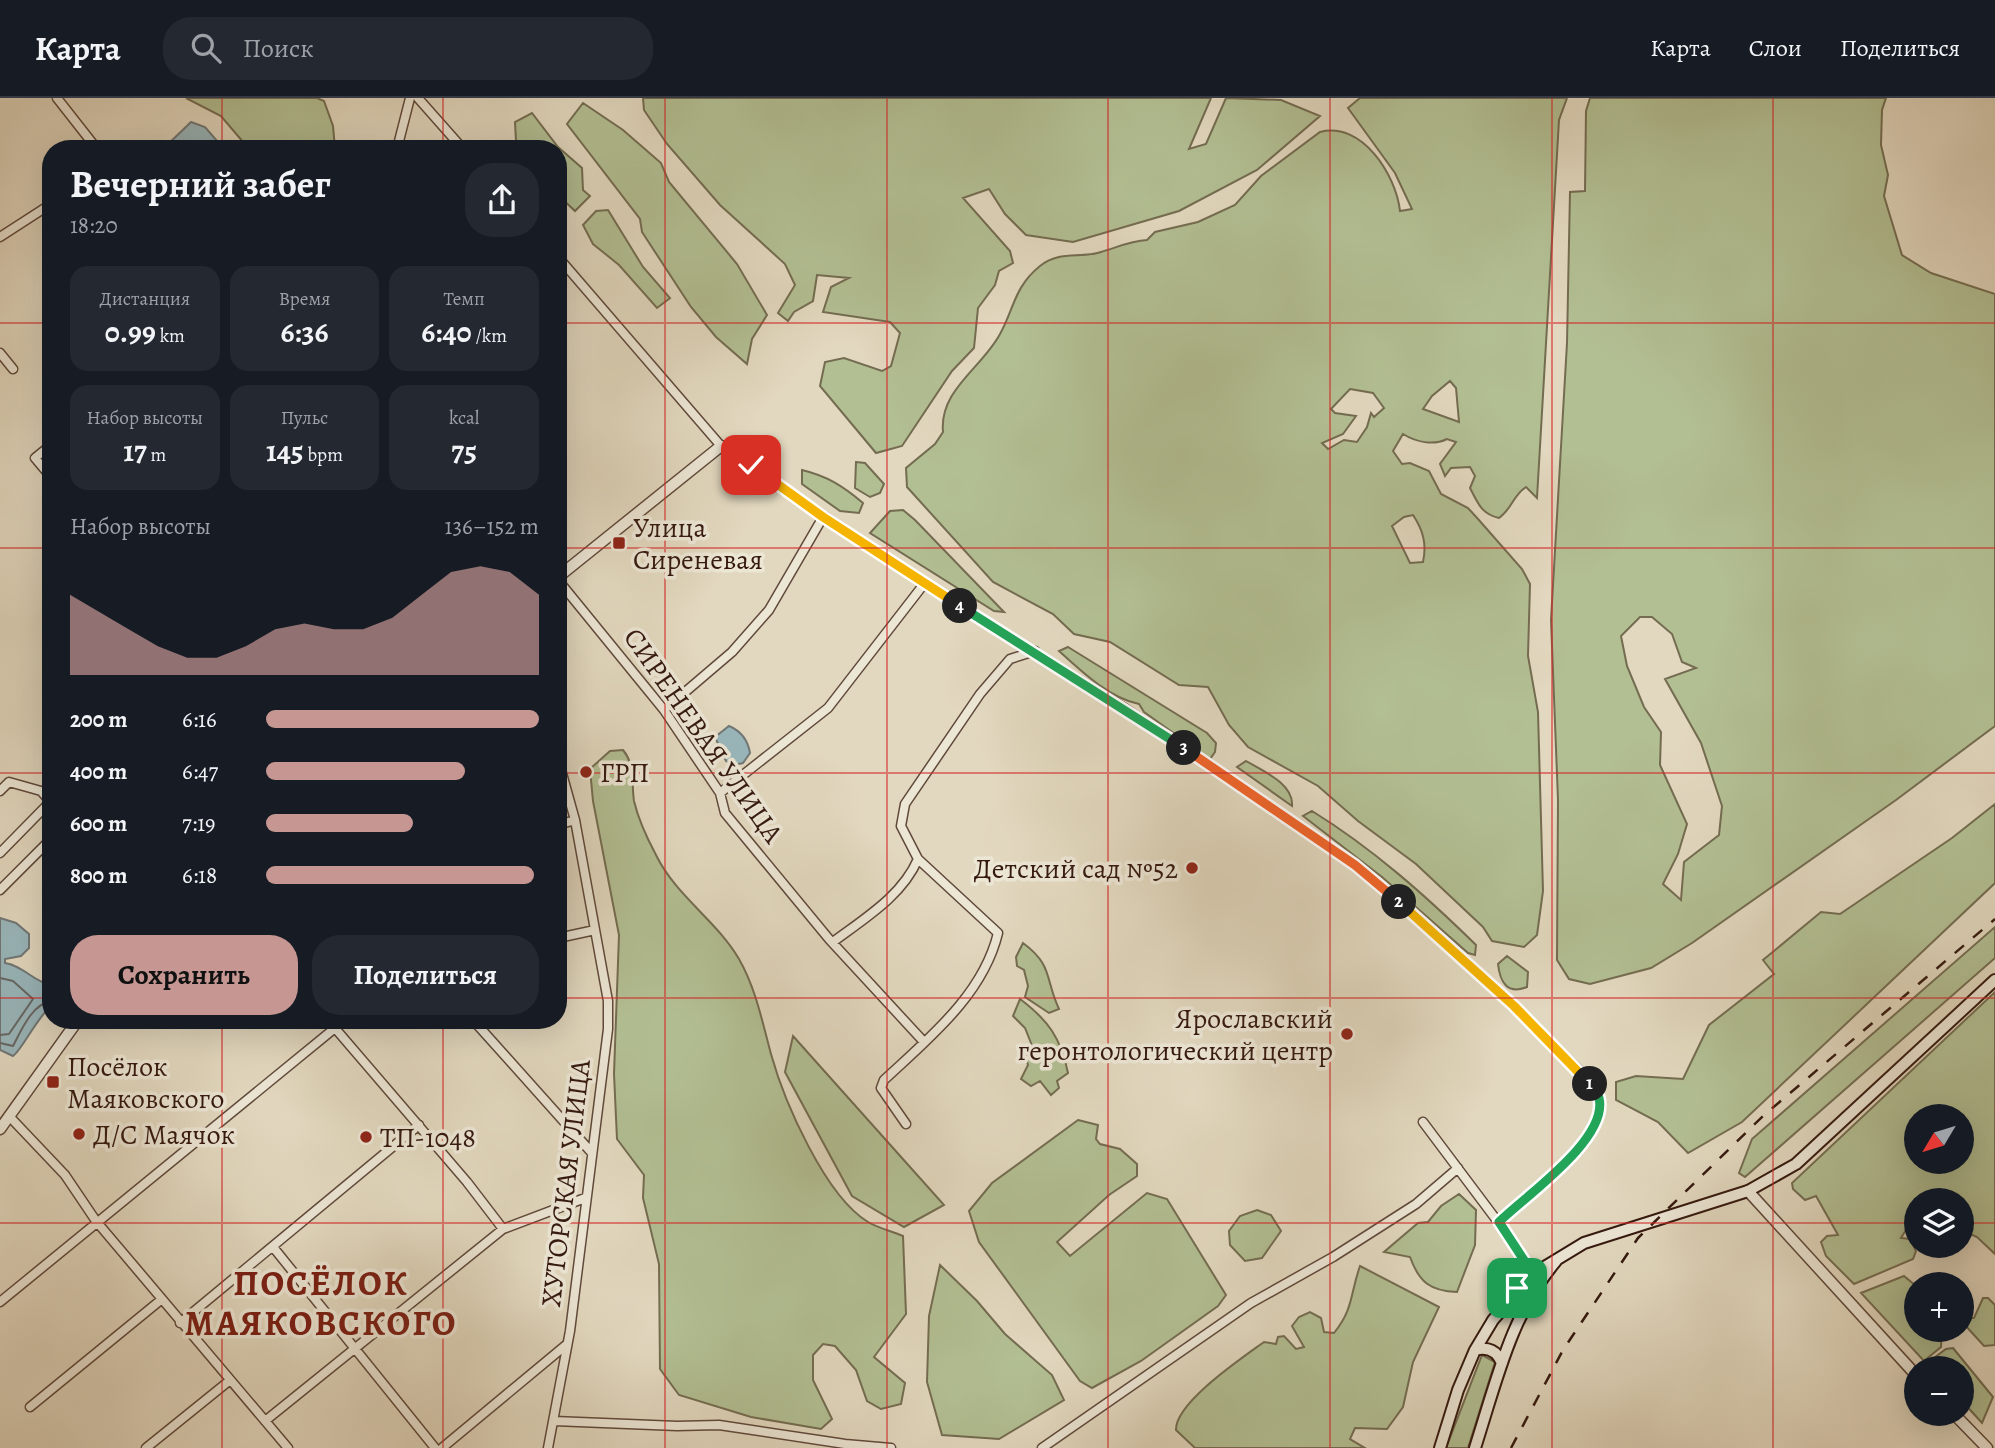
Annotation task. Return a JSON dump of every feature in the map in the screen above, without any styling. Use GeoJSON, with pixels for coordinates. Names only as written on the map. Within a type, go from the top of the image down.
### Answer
{"type":"FeatureCollection","features":[{"type":"Feature","properties":{"kind":"main road"},"geometry":{"type":"LineString","coordinates":[[1440,1448],[1458,1390],[1475,1350],[1493,1320],[1533,1274],[1584,1243],[1618,1230],[1748,1191],[1796,1164],[1995,980]]}},
{"type":"Feature","properties":{"kind":"main road"},"geometry":{"type":"LineString","coordinates":[[1475,1448],[1502,1363],[1524,1310],[1558,1259]]}},
{"type":"Feature","properties":{"kind":"main road"},"geometry":{"type":"LineString","coordinates":[[1475,1350],[1483,1348],[1494,1352],[1502,1363]]}},
{"type":"Feature","properties":{"kind":"street"},"geometry":{"type":"LineString","coordinates":[[57,98],[90,140]]}},
{"type":"Feature","properties":{"kind":"street"},"geometry":{"type":"LineString","coordinates":[[399,140],[410,98]]}},
{"type":"Feature","properties":{"kind":"street"},"geometry":{"type":"LineString","coordinates":[[418,98],[455,140]]}},
{"type":"Feature","properties":{"kind":"street"},"geometry":{"type":"LineString","coordinates":[[0,237],[42,211]]}},
{"type":"Feature","properties":{"kind":"street"},"geometry":{"type":"LineString","coordinates":[[567,268],[720,446],[924,584],[1126,709],[1355,865],[1453,949],[1583,1074],[1600,1098],[1598,1118],[1559,1170],[1499,1222]]}},
{"type":"Feature","properties":{"kind":"street"},"geometry":{"type":"LineString","coordinates":[[0,354],[13,369]]}},
{"type":"Feature","properties":{"kind":"street"},"geometry":{"type":"LineString","coordinates":[[567,571],[720,446]]}},
{"type":"Feature","properties":{"kind":"street"},"geometry":{"type":"LineString","coordinates":[[42,454],[35,458],[42,466]]}},
{"type":"Feature","properties":{"kind":"street"},"geometry":{"type":"LineString","coordinates":[[664,710],[732,652],[769,610],[823,517]]}},
{"type":"Feature","properties":{"kind":"street"},"geometry":{"type":"LineString","coordinates":[[720,793],[828,708],[924,584]]}},
{"type":"Feature","properties":{"kind":"street","name":"СИРЕНЕВАЯ УЛИЦА"},"geometry":{"type":"LineString","coordinates":[[567,589],[664,710],[720,793],[725,813],[833,942],[924,1042]]}},
{"type":"Feature","properties":{"kind":"street"},"geometry":{"type":"LineString","coordinates":[[906,1124],[886,1097],[882,1084],[976,984],[993,955],[998,933],[918,859],[901,826],[905,804],[979,694],[1010,659],[1035,651]]}},
{"type":"Feature","properties":{"kind":"street"},"geometry":{"type":"LineString","coordinates":[[0,791],[9,782],[42,792]]}},
{"type":"Feature","properties":{"kind":"street","name":"ХУТОРСКАЯ УЛИЦА"},"geometry":{"type":"LineString","coordinates":[[548,1448],[566,1345],[608,1029],[608,1001],[575,820],[567,791]]}},
{"type":"Feature","properties":{"kind":"street"},"geometry":{"type":"LineString","coordinates":[[0,853],[42,809]]}},
{"type":"Feature","properties":{"kind":"street"},"geometry":{"type":"LineString","coordinates":[[567,822],[575,820]]}},
{"type":"Feature","properties":{"kind":"street"},"geometry":{"type":"LineString","coordinates":[[0,890],[42,848]]}},
{"type":"Feature","properties":{"kind":"street"},"geometry":{"type":"LineString","coordinates":[[833,942],[895,893],[910,877],[918,859]]}},
{"type":"Feature","properties":{"kind":"street"},"geometry":{"type":"LineString","coordinates":[[567,936],[595,930]]}},
{"type":"Feature","properties":{"kind":"street"},"geometry":{"type":"LineString","coordinates":[[0,1129],[72,1029]]}},
{"type":"Feature","properties":{"kind":"street"},"geometry":{"type":"LineString","coordinates":[[0,1302],[334,1029]]}},
{"type":"Feature","properties":{"kind":"street"},"geometry":{"type":"LineString","coordinates":[[336,1029],[419,1125],[503,1229]]}},
{"type":"Feature","properties":{"kind":"street"},"geometry":{"type":"LineString","coordinates":[[481,1029],[592,1153]]}},
{"type":"Feature","properties":{"kind":"street"},"geometry":{"type":"LineString","coordinates":[[9,1116],[65,1175],[96,1221],[288,1448]]}},
{"type":"Feature","properties":{"kind":"street"},"geometry":{"type":"LineString","coordinates":[[1423,1122],[1499,1222],[1533,1274]]}},
{"type":"Feature","properties":{"kind":"street"},"geometry":{"type":"LineString","coordinates":[[180,1323],[419,1125]]}},
{"type":"Feature","properties":{"kind":"street"},"geometry":{"type":"LineString","coordinates":[[1042,1448],[1251,1303],[1333,1257],[1416,1204],[1458,1168]]}},
{"type":"Feature","properties":{"kind":"street"},"geometry":{"type":"LineString","coordinates":[[1748,1191],[1904,1361]]}},
{"type":"Feature","properties":{"kind":"street"},"geometry":{"type":"LineString","coordinates":[[265,1422],[503,1229],[585,1198]]}},
{"type":"Feature","properties":{"kind":"street"},"geometry":{"type":"LineString","coordinates":[[273,1247],[435,1448]]}},
{"type":"Feature","properties":{"kind":"street"},"geometry":{"type":"LineString","coordinates":[[30,1407],[162,1299]]}},
{"type":"Feature","properties":{"kind":"street"},"geometry":{"type":"LineString","coordinates":[[442,1448],[566,1345]]}},
{"type":"Feature","properties":{"kind":"street"},"geometry":{"type":"LineString","coordinates":[[146,1448],[229,1381]]}},
{"type":"Feature","properties":{"kind":"street"},"geometry":{"type":"LineString","coordinates":[[554,1420],[677,1426],[719,1425],[845,1444],[891,1448]]}},
{"type":"Feature","properties":{"kind":"street"},"geometry":{"type":"LineString","coordinates":[[1966,1426],[1987,1448]]}},
{"type":"Feature","properties":{"kind":"green space"},"geometry":{"type":"Polygon","coordinates":[[[186,98],[317,98],[324,101],[333,126],[334,140],[241,140],[221,116],[186,98]]]}},
{"type":"Feature","properties":{"kind":"green space"},"geometry":{"type":"Polygon","coordinates":[[[643,98],[1211,98],[1189,149],[1206,144],[1226,98],[1281,100],[1320,116],[1257,170],[1179,211],[1073,242],[1026,235],[1005,214],[989,189],[963,198],[1010,251],[1013,263],[999,271],[995,285],[978,308],[974,348],[952,371],[902,446],[876,453],[820,386],[825,362],[844,358],[882,371],[891,366],[900,333],[890,322],[823,312],[831,287],[849,278],[817,275],[813,301],[794,312],[788,321],[778,313],[795,285],[785,264],[720,205],[667,144],[644,110],[643,98]]]}},
{"type":"Feature","properties":{"kind":"green space"},"geometry":{"type":"Polygon","coordinates":[[[1360,98],[1567,98],[1559,120],[1537,498],[1526,487],[1499,518],[1488,514],[1481,507],[1470,488],[1475,476],[1470,467],[1451,468],[1445,476],[1440,464],[1456,442],[1447,439],[1425,442],[1403,434],[1393,451],[1402,464],[1410,463],[1429,471],[1441,494],[1468,508],[1522,569],[1530,584],[1528,656],[1538,712],[1543,891],[1537,935],[1524,947],[1492,941],[1483,927],[1416,864],[1358,821],[1318,786],[1248,747],[1229,725],[1208,687],[1179,685],[1110,642],[1074,634],[1053,614],[993,582],[907,487],[906,468],[935,444],[943,432],[944,417],[955,391],[1000,334],[1025,282],[1047,261],[1062,256],[1093,254],[1147,240],[1155,232],[1198,222],[1235,205],[1261,176],[1320,132],[1335,131],[1350,135],[1363,143],[1384,167],[1392,182],[1400,211],[1412,209],[1395,173],[1348,108],[1360,98]],[[1450,381],[1432,396],[1423,409],[1459,422],[1456,388],[1450,381]],[[1350,389],[1331,409],[1335,413],[1356,416],[1343,434],[1322,443],[1328,449],[1344,440],[1357,442],[1367,427],[1371,413],[1374,417],[1384,408],[1373,393],[1350,389]],[[1413,515],[1404,517],[1392,526],[1410,563],[1423,562],[1424,543],[1419,526],[1413,515]]]}},
{"type":"Feature","properties":{"kind":"green space"},"geometry":{"type":"Polygon","coordinates":[[[1590,98],[1886,98],[1882,110],[1881,145],[1888,175],[1884,196],[1902,255],[1931,273],[1995,294],[1995,726],[1896,800],[1692,943],[1651,968],[1590,984],[1569,979],[1557,960],[1558,800],[1551,620],[1567,343],[1570,192],[1585,191],[1586,111],[1590,98]],[[1640,617],[1621,636],[1627,666],[1644,707],[1661,732],[1660,765],[1687,824],[1678,854],[1663,884],[1681,900],[1684,862],[1719,835],[1722,806],[1701,743],[1665,679],[1696,668],[1682,662],[1672,634],[1652,617],[1640,617]]]}},
{"type":"Feature","properties":{"kind":"green space"},"geometry":{"type":"Polygon","coordinates":[[[583,103],[623,130],[661,163],[669,182],[737,264],[767,315],[752,339],[747,364],[716,337],[691,307],[642,232],[640,219],[567,124],[583,103]]]}},
{"type":"Feature","properties":{"kind":"green space"},"geometry":{"type":"Polygon","coordinates":[[[532,113],[553,140],[516,140],[515,122],[532,113]]]}},
{"type":"Feature","properties":{"kind":"green space"},"geometry":{"type":"Polygon","coordinates":[[[567,155],[582,168],[583,190],[590,196],[575,211],[567,203],[567,155]]]}},
{"type":"Feature","properties":{"kind":"green space"},"geometry":{"type":"Polygon","coordinates":[[[608,210],[643,267],[670,298],[657,308],[619,265],[593,244],[583,225],[596,211],[608,210]]]}},
{"type":"Feature","properties":{"kind":"green space"},"geometry":{"type":"Polygon","coordinates":[[[856,462],[865,463],[884,484],[880,493],[870,497],[855,488],[856,462]]]}},
{"type":"Feature","properties":{"kind":"green space"},"geometry":{"type":"Polygon","coordinates":[[[802,470],[834,482],[849,492],[863,503],[859,513],[840,511],[802,484],[802,470]]]}},
{"type":"Feature","properties":{"kind":"green space"},"geometry":{"type":"Polygon","coordinates":[[[903,510],[1004,612],[994,611],[870,533],[890,511],[903,510]]]}},
{"type":"Feature","properties":{"kind":"green space"},"geometry":{"type":"Polygon","coordinates":[[[1068,647],[1207,733],[1216,743],[1215,752],[1210,759],[1144,712],[1139,704],[1106,690],[1086,675],[1059,651],[1068,647]]]}},
{"type":"Feature","properties":{"kind":"green space"},"geometry":{"type":"Polygon","coordinates":[[[623,750],[631,768],[636,808],[664,870],[730,945],[745,970],[777,1074],[808,1146],[822,1170],[852,1209],[868,1222],[903,1236],[906,1314],[874,1357],[905,1383],[901,1404],[881,1409],[867,1401],[856,1370],[835,1346],[823,1344],[813,1355],[813,1380],[832,1419],[821,1429],[751,1417],[679,1395],[660,1369],[659,1264],[643,1198],[644,1175],[617,1139],[614,1074],[619,935],[593,801],[590,769],[610,751],[623,750]]]}},
{"type":"Feature","properties":{"kind":"green space"},"geometry":{"type":"Polygon","coordinates":[[[1246,761],[1283,785],[1291,798],[1292,806],[1237,767],[1246,761]]]}},
{"type":"Feature","properties":{"kind":"green space"},"geometry":{"type":"Polygon","coordinates":[[[1995,804],[1995,883],[1742,1122],[1688,1153],[1658,1122],[1616,1100],[1616,1082],[1636,1076],[1683,1079],[1709,1025],[1774,974],[1763,960],[1821,912],[1840,914],[1952,838],[1995,804]]]}},
{"type":"Feature","properties":{"kind":"green space"},"geometry":{"type":"Polygon","coordinates":[[[1312,811],[1377,856],[1418,890],[1476,945],[1475,955],[1468,953],[1382,877],[1303,816],[1312,811]]]}},
{"type":"Feature","properties":{"kind":"green space"},"geometry":{"type":"Polygon","coordinates":[[[1995,927],[1995,958],[1745,1177],[1739,1173],[1752,1139],[1995,927]]]}},
{"type":"Feature","properties":{"kind":"green space"},"geometry":{"type":"Polygon","coordinates":[[[1023,943],[1044,966],[1059,1009],[1049,1013],[1025,997],[1028,986],[1024,970],[1017,966],[1016,957],[1023,943]]]}},
{"type":"Feature","properties":{"kind":"green space"},"geometry":{"type":"Polygon","coordinates":[[[1507,956],[1528,972],[1527,987],[1510,988],[1503,981],[1498,964],[1507,956]]]}},
{"type":"Feature","properties":{"kind":"green space"},"geometry":{"type":"Polygon","coordinates":[[[1995,992],[1995,1254],[1974,1236],[1974,1188],[1904,1188],[1904,1233],[1901,1238],[1904,1238],[1904,1258],[1913,1259],[1854,1284],[1826,1256],[1821,1242],[1827,1236],[1838,1235],[1816,1196],[1805,1200],[1793,1189],[1792,1183],[1995,992]]]}},
{"type":"Feature","properties":{"kind":"green space"},"geometry":{"type":"Polygon","coordinates":[[[1020,999],[1046,1022],[1065,1061],[1068,1073],[1057,1081],[1059,1088],[1051,1095],[1040,1081],[1031,1086],[1021,1079],[1028,1065],[1026,1058],[1033,1048],[1025,1028],[1013,1016],[1020,999]]]}},
{"type":"Feature","properties":{"kind":"green space"},"geometry":{"type":"Polygon","coordinates":[[[793,1036],[944,1205],[904,1227],[852,1196],[785,1072],[793,1036]]]}},
{"type":"Feature","properties":{"kind":"green space"},"geometry":{"type":"Polygon","coordinates":[[[1078,1120],[1098,1125],[1096,1139],[1100,1144],[1120,1149],[1137,1164],[1137,1176],[1109,1195],[1057,1242],[1070,1256],[1147,1193],[1167,1199],[1226,1295],[1218,1306],[1141,1361],[1092,1388],[1080,1381],[979,1242],[969,1211],[992,1183],[1078,1120]]]}},
{"type":"Feature","properties":{"kind":"green space"},"geometry":{"type":"Polygon","coordinates":[[[1459,1194],[1476,1210],[1475,1245],[1457,1292],[1440,1290],[1427,1284],[1417,1273],[1410,1257],[1384,1252],[1418,1223],[1428,1222],[1441,1206],[1459,1194]]]}},
{"type":"Feature","properties":{"kind":"green space"},"geometry":{"type":"Polygon","coordinates":[[[1257,1210],[1271,1215],[1281,1231],[1262,1258],[1245,1261],[1230,1245],[1229,1231],[1240,1216],[1257,1210]]]}},
{"type":"Feature","properties":{"kind":"green space"},"geometry":{"type":"Polygon","coordinates":[[[940,1265],[977,1301],[1005,1334],[1052,1375],[1064,1400],[999,1439],[942,1435],[927,1382],[929,1316],[940,1265]]]}},
{"type":"Feature","properties":{"kind":"green space"},"geometry":{"type":"Polygon","coordinates":[[[1360,1266],[1439,1307],[1413,1362],[1403,1407],[1387,1429],[1355,1428],[1350,1439],[1365,1448],[1195,1448],[1176,1430],[1186,1407],[1211,1382],[1264,1342],[1276,1344],[1278,1337],[1284,1336],[1296,1349],[1304,1347],[1292,1326],[1299,1317],[1310,1312],[1321,1318],[1324,1332],[1334,1333],[1348,1308],[1360,1266]]]}},
{"type":"Feature","properties":{"kind":"green space"},"geometry":{"type":"Polygon","coordinates":[[[1904,1276],[1904,1339],[1861,1293],[1904,1276]]]}},
{"type":"Feature","properties":{"kind":"green space"},"geometry":{"type":"Polygon","coordinates":[[[1983,1298],[1988,1298],[1995,1305],[1995,1345],[1984,1346],[1974,1335],[1974,1318],[1983,1298]]]}},
{"type":"Feature","properties":{"kind":"green space"},"geometry":{"type":"Polygon","coordinates":[[[1906,1342],[1941,1342],[1941,1347],[1930,1356],[1919,1356],[1906,1342]]]}},
{"type":"Feature","properties":{"kind":"green space"},"geometry":{"type":"Polygon","coordinates":[[[1953,1348],[1960,1356],[1936,1356],[1946,1349],[1953,1348]]]}},
{"type":"Feature","properties":{"kind":"green space"},"geometry":{"type":"Polygon","coordinates":[[[1482,1355],[1495,1362],[1468,1448],[1446,1448],[1482,1355]]]}},
{"type":"Feature","properties":{"kind":"green space"},"geometry":{"type":"Polygon","coordinates":[[[1974,1374],[1993,1397],[1982,1423],[1974,1414],[1974,1374]]]}},
{"type":"Feature","properties":{"kind":"water"},"geometry":{"type":"Polygon","coordinates":[[[191,122],[205,127],[216,140],[172,140],[191,122]]]}},
{"type":"Feature","properties":{"kind":"water"},"geometry":{"type":"Polygon","coordinates":[[[729,726],[748,744],[750,753],[743,763],[734,765],[726,761],[715,737],[729,726]]]}},
{"type":"Feature","properties":{"kind":"water"},"geometry":{"type":"Polygon","coordinates":[[[0,918],[16,923],[29,934],[29,948],[21,956],[5,959],[5,963],[18,967],[42,982],[42,1016],[13,1056],[0,1050],[0,918]]]}},
{"type":"Feature","properties":{"kind":"railway"},"geometry":{"type":"LineString","coordinates":[[1511,1448],[1563,1350],[1638,1238],[1763,1116],[1995,919]]}},
{"type":"Feature","properties":{"kind":"place","name":"Улица Сиреневая"},"geometry":{"type":"Point","coordinates":[619,543]}},
{"type":"Feature","properties":{"kind":"place","name":"ГРП"},"geometry":{"type":"Point","coordinates":[586,772]}},
{"type":"Feature","properties":{"kind":"place","name":"Детский сад №52"},"geometry":{"type":"Point","coordinates":[1192,868]}},
{"type":"Feature","properties":{"kind":"place","name":"Ярославский геронтологический центр"},"geometry":{"type":"Point","coordinates":[1347,1034]}},
{"type":"Feature","properties":{"kind":"place","name":"Посёлок Маяковского"},"geometry":{"type":"Point","coordinates":[53,1082]}},
{"type":"Feature","properties":{"kind":"place","name":"Д/С Маячок"},"geometry":{"type":"Point","coordinates":[79,1134]}},
{"type":"Feature","properties":{"kind":"place","name":"ТП-1048"},"geometry":{"type":"Point","coordinates":[366,1137]}},
{"type":"Feature","properties":{"kind":"district","name":"ПОСЁЛОК МАЯКОВСКОГО"},"geometry":{"type":"Point","coordinates":[321,1303]}},
{"type":"Feature","properties":{"kind":"route"},"geometry":{"type":"LineString","coordinates":[[751,465],[924,584],[1126,709],[1355,865],[1453,949],[1583,1074],[1600,1098],[1598,1118],[1559,1170],[1499,1222],[1533,1274],[1517,1288]]}}]}
